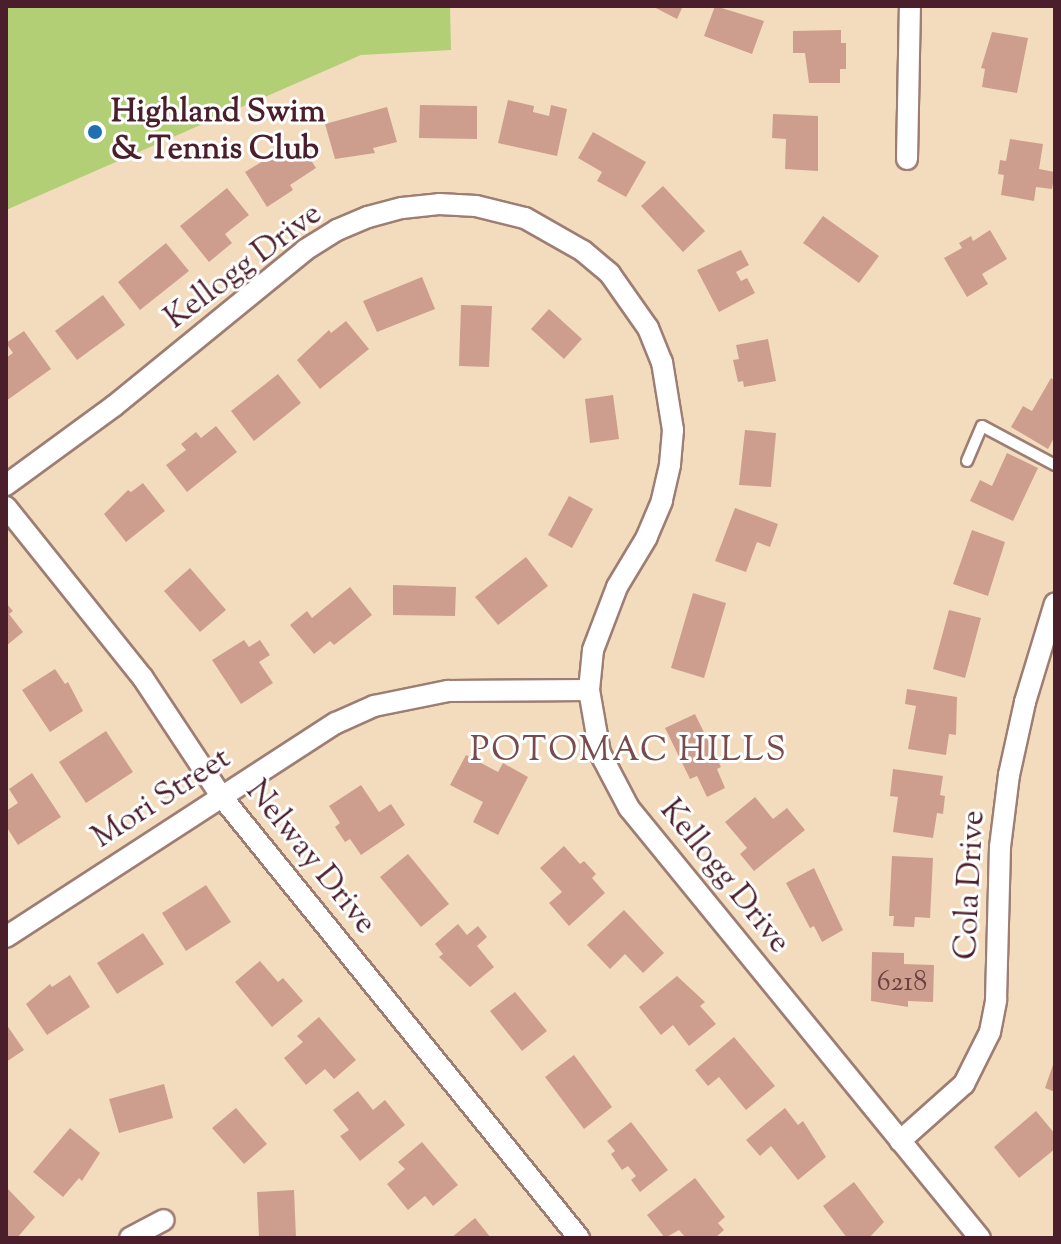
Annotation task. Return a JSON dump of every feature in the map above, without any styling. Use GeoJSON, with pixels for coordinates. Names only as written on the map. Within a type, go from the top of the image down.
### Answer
{"type":"FeatureCollection","features":[{"type":"Feature","properties":{"kind":"street"},"geometry":{"type":"LineString","coordinates":[[907,159],[910,6]]}},
{"type":"Feature","properties":{"kind":"street","name":"Kellogg Drive"},"geometry":{"type":"LineString","coordinates":[[6,485],[114,406],[305,250],[337,230],[402,208],[439,204],[476,206],[525,218],[574,245],[610,274],[648,328],[670,396],[670,465],[662,501],[647,537],[617,587],[593,650],[589,690],[600,753],[629,808],[980,1238]]}},
{"type":"Feature","properties":{"kind":"street","name":"Nelway Drive"},"geometry":{"type":"LineString","coordinates":[[6,507],[143,678],[221,796],[579,1238]]}},
{"type":"Feature","properties":{"kind":"street","name":"Cola Drive"},"geometry":{"type":"LineString","coordinates":[[900,1141],[964,1084],[990,1032],[996,1000],[1000,847],[1009,775],[1025,702],[1055,603]]}},
{"type":"Feature","properties":{"kind":"street","name":"Mori Street"},"geometry":{"type":"LineString","coordinates":[[6,937],[336,723],[374,706],[448,691],[589,690]]}},
{"type":"Feature","properties":{"kind":"street"},"geometry":{"type":"LineString","coordinates":[[130,1238],[164,1220]]}},
{"type":"Feature","properties":{"kind":"lane"},"geometry":{"type":"LineString","coordinates":[[967,461],[982,426],[1055,465]]}},
{"type":"Feature","properties":{"kind":"green space","name":"Highland Swim & Tennis Club"},"geometry":{"type":"Polygon","coordinates":[[[6,6],[450,6],[451,50],[361,55],[6,210],[6,6]]]}},
{"type":"Feature","properties":{"kind":"building"},"geometry":{"type":"Polygon","coordinates":[[[652,6],[683,6],[677,19],[652,6]]]}},
{"type":"Feature","properties":{"kind":"building"},"geometry":{"type":"Polygon","coordinates":[[[715,6],[764,21],[752,54],[704,36],[715,6]]]}},
{"type":"Feature","properties":{"kind":"building"},"geometry":{"type":"Polygon","coordinates":[[[841,30],[841,43],[846,43],[846,69],[840,69],[840,83],[809,83],[805,53],[793,53],[793,31],[841,30]]]}},
{"type":"Feature","properties":{"kind":"building"},"geometry":{"type":"Polygon","coordinates":[[[992,32],[1028,38],[1017,93],[982,87],[985,69],[981,68],[992,32]]]}},
{"type":"Feature","properties":{"kind":"building"},"geometry":{"type":"Polygon","coordinates":[[[508,100],[534,106],[533,112],[549,116],[551,105],[567,109],[557,156],[498,143],[508,100]]]}},
{"type":"Feature","properties":{"kind":"building"},"geometry":{"type":"Polygon","coordinates":[[[420,105],[477,106],[477,139],[419,138],[420,105]]]}},
{"type":"Feature","properties":{"kind":"building"},"geometry":{"type":"Polygon","coordinates":[[[387,107],[397,142],[373,148],[375,153],[335,159],[325,124],[387,107]]]}},
{"type":"Feature","properties":{"kind":"building"},"geometry":{"type":"Polygon","coordinates":[[[773,114],[818,116],[818,171],[785,169],[786,139],[772,138],[773,114]]]}},
{"type":"Feature","properties":{"kind":"building"},"geometry":{"type":"Polygon","coordinates":[[[593,132],[646,162],[626,197],[597,181],[602,172],[578,158],[593,132]]]}},
{"type":"Feature","properties":{"kind":"building"},"geometry":{"type":"Polygon","coordinates":[[[1010,139],[1043,144],[1039,169],[1055,172],[1052,189],[1036,187],[1034,201],[1001,195],[1004,175],[998,174],[1000,160],[1006,161],[1010,139]]]}},
{"type":"Feature","properties":{"kind":"building"},"geometry":{"type":"Polygon","coordinates":[[[298,140],[316,168],[290,185],[293,190],[267,207],[245,172],[298,140]]]}},
{"type":"Feature","properties":{"kind":"building"},"geometry":{"type":"Polygon","coordinates":[[[663,186],[705,231],[683,252],[641,206],[663,186]]]}},
{"type":"Feature","properties":{"kind":"building"},"geometry":{"type":"Polygon","coordinates":[[[227,188],[249,215],[225,234],[232,243],[209,262],[180,226],[227,188]]]}},
{"type":"Feature","properties":{"kind":"building"},"geometry":{"type":"Polygon","coordinates":[[[823,216],[879,256],[859,283],[803,243],[823,216]]]}},
{"type":"Feature","properties":{"kind":"building"},"geometry":{"type":"Polygon","coordinates":[[[990,230],[1007,259],[982,274],[988,284],[967,297],[944,258],[962,248],[959,243],[971,236],[973,241],[990,230]]]}},
{"type":"Feature","properties":{"kind":"building"},"geometry":{"type":"Polygon","coordinates":[[[166,243],[189,271],[140,310],[118,282],[166,243]]]}},
{"type":"Feature","properties":{"kind":"building"},"geometry":{"type":"Polygon","coordinates":[[[741,250],[749,265],[736,272],[741,281],[747,278],[755,293],[719,312],[697,270],[741,250]]]}},
{"type":"Feature","properties":{"kind":"building"},"geometry":{"type":"Polygon","coordinates":[[[422,277],[435,309],[377,332],[363,301],[422,277]]]}},
{"type":"Feature","properties":{"kind":"building"},"geometry":{"type":"Polygon","coordinates":[[[103,295],[125,325],[77,360],[55,331],[103,295]]]}},
{"type":"Feature","properties":{"kind":"building"},"geometry":{"type":"Polygon","coordinates":[[[461,305],[492,306],[489,367],[459,366],[461,305]]]}},
{"type":"Feature","properties":{"kind":"building"},"geometry":{"type":"Polygon","coordinates":[[[549,309],[582,339],[564,359],[531,329],[549,309]]]}},
{"type":"Feature","properties":{"kind":"building"},"geometry":{"type":"Polygon","coordinates":[[[346,321],[369,349],[320,389],[297,360],[329,330],[331,333],[346,321]]]}},
{"type":"Feature","properties":{"kind":"building"},"geometry":{"type":"Polygon","coordinates":[[[24,331],[51,369],[6,401],[6,358],[13,353],[6,343],[24,331]]]}},
{"type":"Feature","properties":{"kind":"building"},"geometry":{"type":"Polygon","coordinates":[[[768,339],[776,381],[744,387],[743,381],[738,382],[733,360],[739,359],[736,345],[768,339]]]}},
{"type":"Feature","properties":{"kind":"building"},"geometry":{"type":"Polygon","coordinates":[[[278,374],[301,403],[254,441],[231,411],[278,374]]]}},
{"type":"Feature","properties":{"kind":"building"},"geometry":{"type":"Polygon","coordinates":[[[1051,378],[1055,381],[1055,436],[1048,449],[1011,427],[1023,406],[1032,411],[1051,378]]]}},
{"type":"Feature","properties":{"kind":"building"},"geometry":{"type":"Polygon","coordinates":[[[613,395],[619,439],[590,443],[585,399],[613,395]]]}},
{"type":"Feature","properties":{"kind":"building"},"geometry":{"type":"Polygon","coordinates":[[[216,426],[237,452],[187,492],[166,465],[186,450],[181,444],[196,432],[201,438],[216,426]]]}},
{"type":"Feature","properties":{"kind":"building"},"geometry":{"type":"Polygon","coordinates":[[[745,430],[776,433],[771,487],[739,485],[745,430]]]}},
{"type":"Feature","properties":{"kind":"building"},"geometry":{"type":"Polygon","coordinates":[[[1007,453],[1038,468],[1013,521],[970,501],[980,480],[992,486],[1007,453]]]}},
{"type":"Feature","properties":{"kind":"building"},"geometry":{"type":"Polygon","coordinates":[[[143,483],[165,511],[126,542],[104,514],[128,490],[131,492],[143,483]]]}},
{"type":"Feature","properties":{"kind":"building"},"geometry":{"type":"Polygon","coordinates":[[[569,496],[593,509],[572,548],[548,535],[569,496]]]}},
{"type":"Feature","properties":{"kind":"building"},"geometry":{"type":"Polygon","coordinates":[[[735,508],[778,524],[770,547],[757,542],[746,572],[715,561],[735,508]]]}},
{"type":"Feature","properties":{"kind":"building"},"geometry":{"type":"Polygon","coordinates":[[[972,530],[1005,542],[988,596],[953,584],[972,530]]]}},
{"type":"Feature","properties":{"kind":"building"},"geometry":{"type":"Polygon","coordinates":[[[526,557],[548,586],[498,625],[475,597],[526,557]]]}},
{"type":"Feature","properties":{"kind":"building"},"geometry":{"type":"Polygon","coordinates":[[[190,568],[226,610],[200,632],[164,591],[190,568]]]}},
{"type":"Feature","properties":{"kind":"building"},"geometry":{"type":"Polygon","coordinates":[[[393,585],[456,587],[455,616],[393,615],[393,585]]]}},
{"type":"Feature","properties":{"kind":"building"},"geometry":{"type":"Polygon","coordinates":[[[350,587],[372,615],[334,645],[330,641],[314,654],[290,625],[307,611],[312,618],[350,587]]]}},
{"type":"Feature","properties":{"kind":"building"},"geometry":{"type":"Polygon","coordinates":[[[693,593],[726,603],[704,678],[671,668],[693,593]]]}},
{"type":"Feature","properties":{"kind":"building"},"geometry":{"type":"Polygon","coordinates":[[[6,603],[13,611],[9,614],[23,632],[6,646],[6,603]]]}},
{"type":"Feature","properties":{"kind":"building"},"geometry":{"type":"Polygon","coordinates":[[[949,610],[981,618],[965,678],[933,669],[949,610]]]}},
{"type":"Feature","properties":{"kind":"building"},"geometry":{"type":"Polygon","coordinates":[[[244,640],[249,647],[260,640],[270,655],[259,662],[273,683],[241,704],[212,660],[244,640]]]}},
{"type":"Feature","properties":{"kind":"building"},"geometry":{"type":"Polygon","coordinates":[[[55,669],[65,684],[68,682],[83,711],[50,732],[22,690],[55,669]]]}},
{"type":"Feature","properties":{"kind":"building"},"geometry":{"type":"Polygon","coordinates":[[[907,689],[957,697],[956,735],[949,734],[946,755],[908,749],[916,706],[905,704],[907,689]]]}},
{"type":"Feature","properties":{"kind":"building"},"geometry":{"type":"Polygon","coordinates":[[[695,714],[721,767],[717,769],[725,788],[707,797],[697,776],[690,779],[665,728],[695,714]]]}},
{"type":"Feature","properties":{"kind":"building"},"geometry":{"type":"Polygon","coordinates":[[[106,731],[133,772],[86,803],[59,762],[106,731]]]}},
{"type":"Feature","properties":{"kind":"building"},"geometry":{"type":"Polygon","coordinates":[[[466,755],[498,772],[503,763],[528,777],[498,835],[473,822],[483,802],[450,785],[466,755]]]}},
{"type":"Feature","properties":{"kind":"building"},"geometry":{"type":"Polygon","coordinates":[[[893,769],[943,776],[940,795],[945,796],[943,814],[937,813],[933,838],[893,832],[898,797],[890,796],[893,769]]]}},
{"type":"Feature","properties":{"kind":"building"},"geometry":{"type":"Polygon","coordinates":[[[32,773],[61,817],[18,845],[6,826],[6,811],[18,803],[9,789],[32,773]]]}},
{"type":"Feature","properties":{"kind":"building"},"geometry":{"type":"Polygon","coordinates":[[[361,785],[379,812],[391,804],[405,825],[361,855],[350,839],[345,842],[335,827],[340,823],[329,806],[361,785]]]}},
{"type":"Feature","properties":{"kind":"building"},"geometry":{"type":"Polygon","coordinates":[[[755,797],[773,819],[787,808],[805,830],[754,871],[740,854],[747,848],[725,822],[755,797]]]}},
{"type":"Feature","properties":{"kind":"building"},"geometry":{"type":"Polygon","coordinates":[[[564,846],[580,864],[584,861],[596,874],[592,878],[605,893],[569,926],[549,903],[562,892],[540,868],[564,846]]]}},
{"type":"Feature","properties":{"kind":"building"},"geometry":{"type":"Polygon","coordinates":[[[408,854],[449,904],[421,927],[380,877],[408,854]]]}},
{"type":"Feature","properties":{"kind":"building"},"geometry":{"type":"Polygon","coordinates":[[[892,856],[933,858],[930,918],[915,917],[914,927],[893,926],[894,916],[889,916],[892,856]]]}},
{"type":"Feature","properties":{"kind":"building"},"geometry":{"type":"Polygon","coordinates":[[[814,868],[843,930],[822,942],[814,926],[810,928],[786,883],[814,868]]]}},
{"type":"Feature","properties":{"kind":"building"},"geometry":{"type":"Polygon","coordinates":[[[206,885],[231,922],[186,951],[162,913],[206,885]]]}},
{"type":"Feature","properties":{"kind":"building"},"geometry":{"type":"Polygon","coordinates":[[[624,910],[664,953],[643,973],[625,954],[610,969],[587,945],[624,910]]]}},
{"type":"Feature","properties":{"kind":"building"},"geometry":{"type":"Polygon","coordinates":[[[458,924],[467,935],[478,926],[487,937],[477,946],[494,967],[470,987],[439,957],[443,954],[435,944],[458,924]]]}},
{"type":"Feature","properties":{"kind":"building"},"geometry":{"type":"Polygon","coordinates":[[[143,933],[164,964],[117,994],[97,963],[143,933]]]}},
{"type":"Feature","properties":{"kind":"building"},"geometry":{"type":"Polygon","coordinates":[[[872,952],[904,953],[904,964],[934,965],[933,1002],[908,1001],[908,1007],[871,1001],[872,952]]]}},
{"type":"Feature","properties":{"kind":"building"},"geometry":{"type":"Polygon","coordinates":[[[260,961],[278,982],[283,978],[303,1001],[272,1027],[235,982],[260,961]]]}},
{"type":"Feature","properties":{"kind":"building"},"geometry":{"type":"Polygon","coordinates":[[[70,975],[90,1007],[47,1035],[26,1004],[50,984],[52,987],[70,975]]]}},
{"type":"Feature","properties":{"kind":"building"},"geometry":{"type":"Polygon","coordinates":[[[677,976],[705,1002],[700,1006],[716,1024],[689,1046],[673,1025],[661,1035],[639,1007],[677,976]]]}},
{"type":"Feature","properties":{"kind":"building"},"geometry":{"type":"Polygon","coordinates":[[[515,992],[547,1031],[522,1051],[490,1011],[515,992]]]}},
{"type":"Feature","properties":{"kind":"building"},"geometry":{"type":"Polygon","coordinates":[[[319,1017],[356,1060],[334,1079],[325,1069],[306,1085],[284,1058],[303,1042],[297,1036],[319,1017]]]}},
{"type":"Feature","properties":{"kind":"building"},"geometry":{"type":"Polygon","coordinates":[[[6,1024],[24,1050],[6,1062],[6,1024]]]}},
{"type":"Feature","properties":{"kind":"building"},"geometry":{"type":"Polygon","coordinates":[[[734,1037],[775,1086],[746,1110],[719,1077],[708,1086],[695,1070],[734,1037]]]}},
{"type":"Feature","properties":{"kind":"building"},"geometry":{"type":"Polygon","coordinates":[[[574,1055],[612,1107],[584,1129],[545,1077],[574,1055]]]}},
{"type":"Feature","properties":{"kind":"building"},"geometry":{"type":"Polygon","coordinates":[[[1055,1059],[1055,1092],[1045,1088],[1055,1059]]]}},
{"type":"Feature","properties":{"kind":"building"},"geometry":{"type":"Polygon","coordinates":[[[164,1084],[173,1118],[119,1133],[109,1099],[164,1084]]]}},
{"type":"Feature","properties":{"kind":"building"},"geometry":{"type":"Polygon","coordinates":[[[358,1091],[373,1110],[385,1100],[405,1125],[360,1161],[340,1136],[349,1130],[333,1110],[358,1091]]]}},
{"type":"Feature","properties":{"kind":"building"},"geometry":{"type":"Polygon","coordinates":[[[236,1108],[267,1144],[244,1164],[212,1128],[236,1108]]]}},
{"type":"Feature","properties":{"kind":"building"},"geometry":{"type":"Polygon","coordinates":[[[785,1108],[798,1125],[803,1121],[826,1157],[798,1180],[771,1146],[760,1156],[746,1140],[785,1108]]]}},
{"type":"Feature","properties":{"kind":"building"},"geometry":{"type":"Polygon","coordinates":[[[1036,1111],[1055,1134],[1055,1149],[1019,1178],[994,1147],[1036,1111]]]}},
{"type":"Feature","properties":{"kind":"building"},"geometry":{"type":"Polygon","coordinates":[[[631,1122],[668,1170],[640,1192],[631,1180],[636,1176],[628,1166],[622,1170],[611,1154],[615,1151],[607,1141],[631,1122]]]}},
{"type":"Feature","properties":{"kind":"building"},"geometry":{"type":"Polygon","coordinates":[[[70,1128],[100,1153],[82,1181],[79,1178],[63,1197],[33,1172],[70,1128]]]}},
{"type":"Feature","properties":{"kind":"building"},"geometry":{"type":"Polygon","coordinates":[[[422,1142],[458,1185],[433,1206],[425,1196],[408,1210],[387,1184],[405,1169],[398,1162],[422,1142]]]}},
{"type":"Feature","properties":{"kind":"building"},"geometry":{"type":"Polygon","coordinates":[[[695,1178],[725,1217],[718,1223],[724,1230],[715,1238],[686,1238],[679,1230],[665,1238],[647,1215],[695,1178]]]}},
{"type":"Feature","properties":{"kind":"building"},"geometry":{"type":"Polygon","coordinates":[[[854,1182],[884,1222],[869,1238],[847,1238],[823,1206],[854,1182]]]}},
{"type":"Feature","properties":{"kind":"building"},"geometry":{"type":"Polygon","coordinates":[[[6,1187],[35,1217],[17,1238],[6,1238],[6,1187]]]}},
{"type":"Feature","properties":{"kind":"building"},"geometry":{"type":"Polygon","coordinates":[[[294,1190],[296,1238],[259,1238],[257,1192],[294,1190]]]}},
{"type":"Feature","properties":{"kind":"building"},"geometry":{"type":"Polygon","coordinates":[[[475,1218],[491,1238],[451,1238],[475,1218]]]}},
{"type":"Feature","properties":{"kind":"place","name":"Highland Swim & Tennis Club"},"geometry":{"type":"Point","coordinates":[95,132]}},
{"type":"Feature","properties":{"kind":"district","name":"POTOMAC HILLS"},"geometry":{"type":"Point","coordinates":[629,752]}}]}
